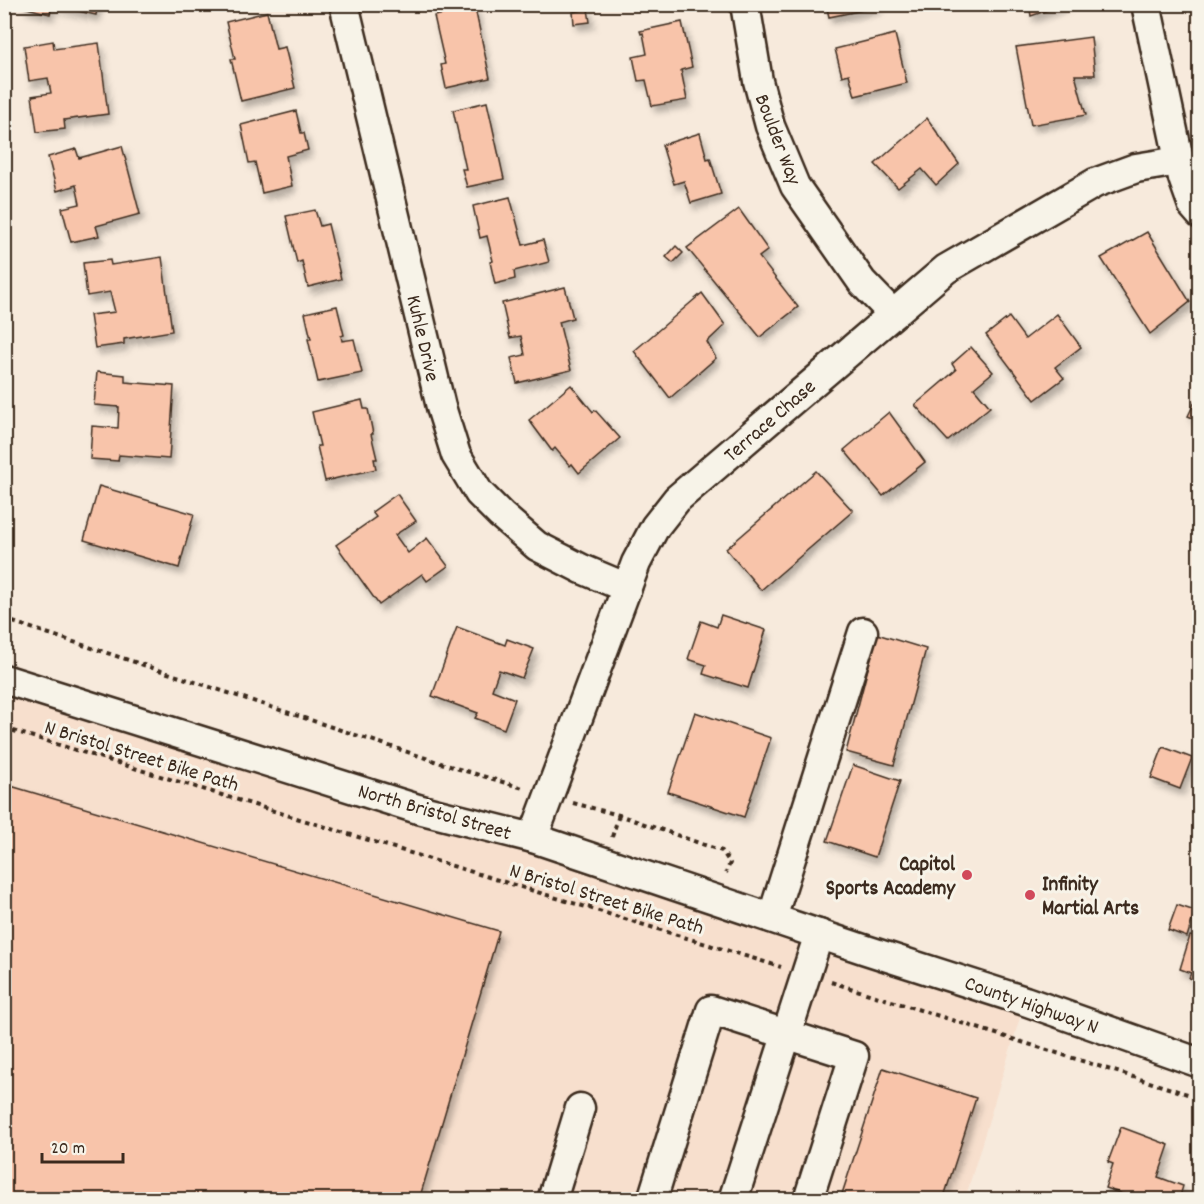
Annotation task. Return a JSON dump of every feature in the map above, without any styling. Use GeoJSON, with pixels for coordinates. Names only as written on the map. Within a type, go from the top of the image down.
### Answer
{"type":"FeatureCollection","features":[{"type":"Feature","properties":{"kind":"street","name":"Kuhle Drive"},"geometry":{"type":"LineString","coordinates":[[344,4],[441,407],[456,455],[479,493],[537,546],[582,569],[627,588]]}},
{"type":"Feature","properties":{"kind":"street","name":"Boulder Way"},"geometry":{"type":"LineString","coordinates":[[745,4],[758,81],[770,126],[795,186],[862,282],[892,314]]}},
{"type":"Feature","properties":{"kind":"street"},"geometry":{"type":"LineString","coordinates":[[1146,4],[1179,161],[1194,206],[1200,214]]}},
{"type":"Feature","properties":{"kind":"street","name":"Terrace Chase"},"geometry":{"type":"LineString","coordinates":[[533,838],[636,562],[655,527],[677,499],[946,269],[1095,183],[1136,168],[1179,161]]}},
{"type":"Feature","properties":{"kind":"street"},"geometry":{"type":"LineString","coordinates":[[772,918],[863,632]]}},
{"type":"Feature","properties":{"kind":"street","name":"North Bristol Street"},"geometry":{"type":"LineString","coordinates":[[4,679],[418,809],[533,838],[863,949]]}},
{"type":"Feature","properties":{"kind":"street"},"geometry":{"type":"LineString","coordinates":[[733,1200],[819,934]]}},
{"type":"Feature","properties":{"kind":"street","name":"County Highway N"},"geometry":{"type":"LineString","coordinates":[[863,949],[1025,1000],[1200,1063]]}},
{"type":"Feature","properties":{"kind":"street"},"geometry":{"type":"LineString","coordinates":[[652,1200],[711,1010],[854,1056],[808,1200]]}},
{"type":"Feature","properties":{"kind":"street"},"geometry":{"type":"LineString","coordinates":[[552,1200],[580,1108]]}},
{"type":"Feature","properties":{"kind":"path"},"geometry":{"type":"LineString","coordinates":[[4,619],[447,765],[619,815],[722,851],[730,862],[717,900]]}},
{"type":"Feature","properties":{"kind":"path","name":"N Bristol Street Bike Path"},"geometry":{"type":"LineString","coordinates":[[4,728],[807,974],[1200,1098]]}},
{"type":"Feature","properties":{"kind":"shaded area"},"geometry":{"type":"Polygon","coordinates":[[[4,679],[1025,1001],[965,1199],[5,1199],[4,679]]]}},
{"type":"Feature","properties":{"kind":"building"},"geometry":{"type":"Polygon","coordinates":[[[23,4],[98,4],[96,15],[52,5],[50,14],[23,7],[23,4]]]}},
{"type":"Feature","properties":{"kind":"building"},"geometry":{"type":"Polygon","coordinates":[[[826,4],[877,4],[878,7],[829,17],[826,4]]]}},
{"type":"Feature","properties":{"kind":"building"},"geometry":{"type":"Polygon","coordinates":[[[1029,4],[1065,4],[1031,16],[1029,4]]]}},
{"type":"Feature","properties":{"kind":"building"},"geometry":{"type":"Polygon","coordinates":[[[475,8],[490,78],[446,88],[441,65],[445,64],[434,16],[475,8]]]}},
{"type":"Feature","properties":{"kind":"building"},"geometry":{"type":"Polygon","coordinates":[[[588,9],[590,22],[574,24],[573,12],[588,9]]]}},
{"type":"Feature","properties":{"kind":"building"},"geometry":{"type":"Polygon","coordinates":[[[267,12],[276,49],[285,47],[295,88],[241,101],[231,59],[235,59],[226,22],[267,12]]]}},
{"type":"Feature","properties":{"kind":"building"},"geometry":{"type":"Polygon","coordinates":[[[682,22],[692,67],[681,70],[687,100],[652,106],[646,80],[638,81],[633,57],[647,54],[643,33],[641,34],[640,31],[682,22]]]}},
{"type":"Feature","properties":{"kind":"building"},"geometry":{"type":"Polygon","coordinates":[[[895,34],[907,83],[855,96],[849,74],[842,76],[835,49],[895,34]]]}},
{"type":"Feature","properties":{"kind":"building"},"geometry":{"type":"Polygon","coordinates":[[[1091,37],[1095,75],[1075,75],[1086,115],[1031,125],[1016,47],[1091,37]]]}},
{"type":"Feature","properties":{"kind":"building"},"geometry":{"type":"Polygon","coordinates":[[[53,41],[54,49],[99,43],[108,114],[64,120],[65,129],[37,132],[32,96],[51,93],[48,78],[29,81],[24,46],[53,41]]]}},
{"type":"Feature","properties":{"kind":"building"},"geometry":{"type":"Polygon","coordinates":[[[487,102],[504,179],[467,187],[462,169],[466,169],[453,110],[487,102]]]}},
{"type":"Feature","properties":{"kind":"building"},"geometry":{"type":"Polygon","coordinates":[[[296,111],[308,150],[286,156],[292,186],[262,193],[255,162],[249,163],[241,125],[296,111]]]}},
{"type":"Feature","properties":{"kind":"building"},"geometry":{"type":"Polygon","coordinates":[[[927,118],[959,164],[936,185],[922,169],[898,188],[875,164],[927,118]]]}},
{"type":"Feature","properties":{"kind":"building"},"geometry":{"type":"Polygon","coordinates":[[[700,133],[707,159],[710,158],[721,194],[691,203],[684,181],[674,184],[662,145],[700,133]]]}},
{"type":"Feature","properties":{"kind":"building"},"geometry":{"type":"Polygon","coordinates":[[[122,146],[140,214],[96,226],[99,236],[71,242],[62,208],[80,204],[76,185],[57,191],[48,157],[76,149],[79,158],[122,146]]]}},
{"type":"Feature","properties":{"kind":"building"},"geometry":{"type":"Polygon","coordinates":[[[510,197],[523,245],[543,240],[549,262],[514,271],[515,279],[495,284],[490,262],[493,261],[487,236],[480,238],[473,206],[510,197]]]}},
{"type":"Feature","properties":{"kind":"building"},"geometry":{"type":"Polygon","coordinates":[[[739,209],[768,250],[759,257],[798,307],[760,337],[687,248],[739,209]]]}},
{"type":"Feature","properties":{"kind":"building"},"geometry":{"type":"Polygon","coordinates":[[[315,210],[320,226],[328,224],[341,279],[308,287],[302,261],[297,263],[286,216],[315,210]]]}},
{"type":"Feature","properties":{"kind":"building"},"geometry":{"type":"Polygon","coordinates":[[[1147,232],[1190,302],[1150,334],[1101,258],[1147,232]]]}},
{"type":"Feature","properties":{"kind":"building"},"geometry":{"type":"Polygon","coordinates":[[[676,246],[683,253],[673,263],[666,257],[676,246]]]}},
{"type":"Feature","properties":{"kind":"building"},"geometry":{"type":"Polygon","coordinates":[[[162,257],[172,331],[124,339],[124,344],[95,348],[90,315],[115,312],[110,292],[87,296],[83,263],[110,260],[111,265],[162,257]]]}},
{"type":"Feature","properties":{"kind":"building"},"geometry":{"type":"Polygon","coordinates":[[[565,287],[573,318],[559,322],[571,370],[517,383],[511,358],[525,355],[521,336],[510,338],[502,303],[565,287]]]}},
{"type":"Feature","properties":{"kind":"building"},"geometry":{"type":"Polygon","coordinates":[[[702,293],[725,325],[707,342],[716,358],[670,398],[634,351],[702,293]]]}},
{"type":"Feature","properties":{"kind":"building"},"geometry":{"type":"Polygon","coordinates":[[[337,306],[344,335],[341,336],[342,341],[354,339],[362,373],[318,382],[308,339],[311,339],[305,313],[337,306]]]}},
{"type":"Feature","properties":{"kind":"building"},"geometry":{"type":"Polygon","coordinates":[[[1057,314],[1081,347],[1055,367],[1064,378],[1035,400],[986,335],[1009,317],[1025,339],[1057,314]]]}},
{"type":"Feature","properties":{"kind":"building"},"geometry":{"type":"Polygon","coordinates":[[[971,347],[993,372],[974,388],[990,407],[948,441],[915,405],[956,370],[952,364],[971,347]]]}},
{"type":"Feature","properties":{"kind":"building"},"geometry":{"type":"Polygon","coordinates":[[[97,372],[125,375],[125,382],[174,386],[169,459],[119,455],[118,461],[90,459],[92,426],[118,428],[119,407],[94,405],[97,372]]]}},
{"type":"Feature","properties":{"kind":"building"},"geometry":{"type":"Polygon","coordinates":[[[571,385],[593,412],[595,410],[620,438],[579,473],[555,448],[552,451],[529,420],[571,385]]]}},
{"type":"Feature","properties":{"kind":"building"},"geometry":{"type":"Polygon","coordinates":[[[1200,391],[1200,421],[1188,416],[1200,391]]]}},
{"type":"Feature","properties":{"kind":"building"},"geometry":{"type":"Polygon","coordinates":[[[362,400],[364,409],[368,409],[377,459],[374,459],[376,469],[325,481],[312,412],[362,400]]]}},
{"type":"Feature","properties":{"kind":"building"},"geometry":{"type":"Polygon","coordinates":[[[889,412],[925,462],[883,496],[844,450],[889,412]]]}},
{"type":"Feature","properties":{"kind":"building"},"geometry":{"type":"Polygon","coordinates":[[[816,471],[853,511],[761,590],[726,549],[816,471]]]}},
{"type":"Feature","properties":{"kind":"building"},"geometry":{"type":"Polygon","coordinates":[[[99,486],[194,514],[179,568],[84,540],[99,486]]]}},
{"type":"Feature","properties":{"kind":"building"},"geometry":{"type":"Polygon","coordinates":[[[397,494],[416,521],[395,535],[408,553],[427,538],[448,566],[427,581],[422,574],[379,605],[336,545],[376,517],[372,512],[397,494]]]}},
{"type":"Feature","properties":{"kind":"building"},"geometry":{"type":"Polygon","coordinates":[[[721,615],[766,630],[748,688],[703,674],[706,665],[688,659],[701,621],[717,627],[721,615]]]}},
{"type":"Feature","properties":{"kind":"building"},"geometry":{"type":"Polygon","coordinates":[[[457,627],[505,645],[507,639],[534,649],[522,678],[499,670],[492,690],[515,699],[504,729],[475,718],[478,713],[432,696],[457,627]]]}},
{"type":"Feature","properties":{"kind":"building"},"geometry":{"type":"Polygon","coordinates":[[[877,634],[926,649],[894,765],[846,752],[877,634]]]}},
{"type":"Feature","properties":{"kind":"building"},"geometry":{"type":"Polygon","coordinates":[[[695,712],[771,738],[744,817],[668,792],[695,712]]]}},
{"type":"Feature","properties":{"kind":"building"},"geometry":{"type":"Polygon","coordinates":[[[1163,747],[1192,758],[1180,789],[1151,778],[1163,747]]]}},
{"type":"Feature","properties":{"kind":"building"},"geometry":{"type":"Polygon","coordinates":[[[853,765],[900,781],[875,857],[827,841],[853,765]]]}},
{"type":"Feature","properties":{"kind":"building"},"geometry":{"type":"Polygon","coordinates":[[[4,784],[499,931],[419,1200],[4,1200],[4,784]]]}},
{"type":"Feature","properties":{"kind":"building"},"geometry":{"type":"Polygon","coordinates":[[[1177,905],[1195,911],[1187,937],[1168,930],[1177,905]]]}},
{"type":"Feature","properties":{"kind":"building"},"geometry":{"type":"Polygon","coordinates":[[[1190,936],[1200,938],[1200,981],[1189,978],[1191,973],[1180,969],[1190,936]]]}},
{"type":"Feature","properties":{"kind":"building"},"geometry":{"type":"Polygon","coordinates":[[[883,1068],[976,1098],[943,1200],[840,1200],[883,1068]]]}},
{"type":"Feature","properties":{"kind":"building"},"geometry":{"type":"Polygon","coordinates":[[[1121,1127],[1169,1145],[1158,1177],[1183,1186],[1179,1200],[1141,1200],[1105,1188],[1113,1164],[1108,1162],[1121,1127]]]}},
{"type":"Feature","properties":{"kind":"place","name":"Capitol Sports Academy"},"geometry":{"type":"Point","coordinates":[967,875]}},
{"type":"Feature","properties":{"kind":"place","name":"Infinity Martial Arts"},"geometry":{"type":"Point","coordinates":[1030,895]}}]}
